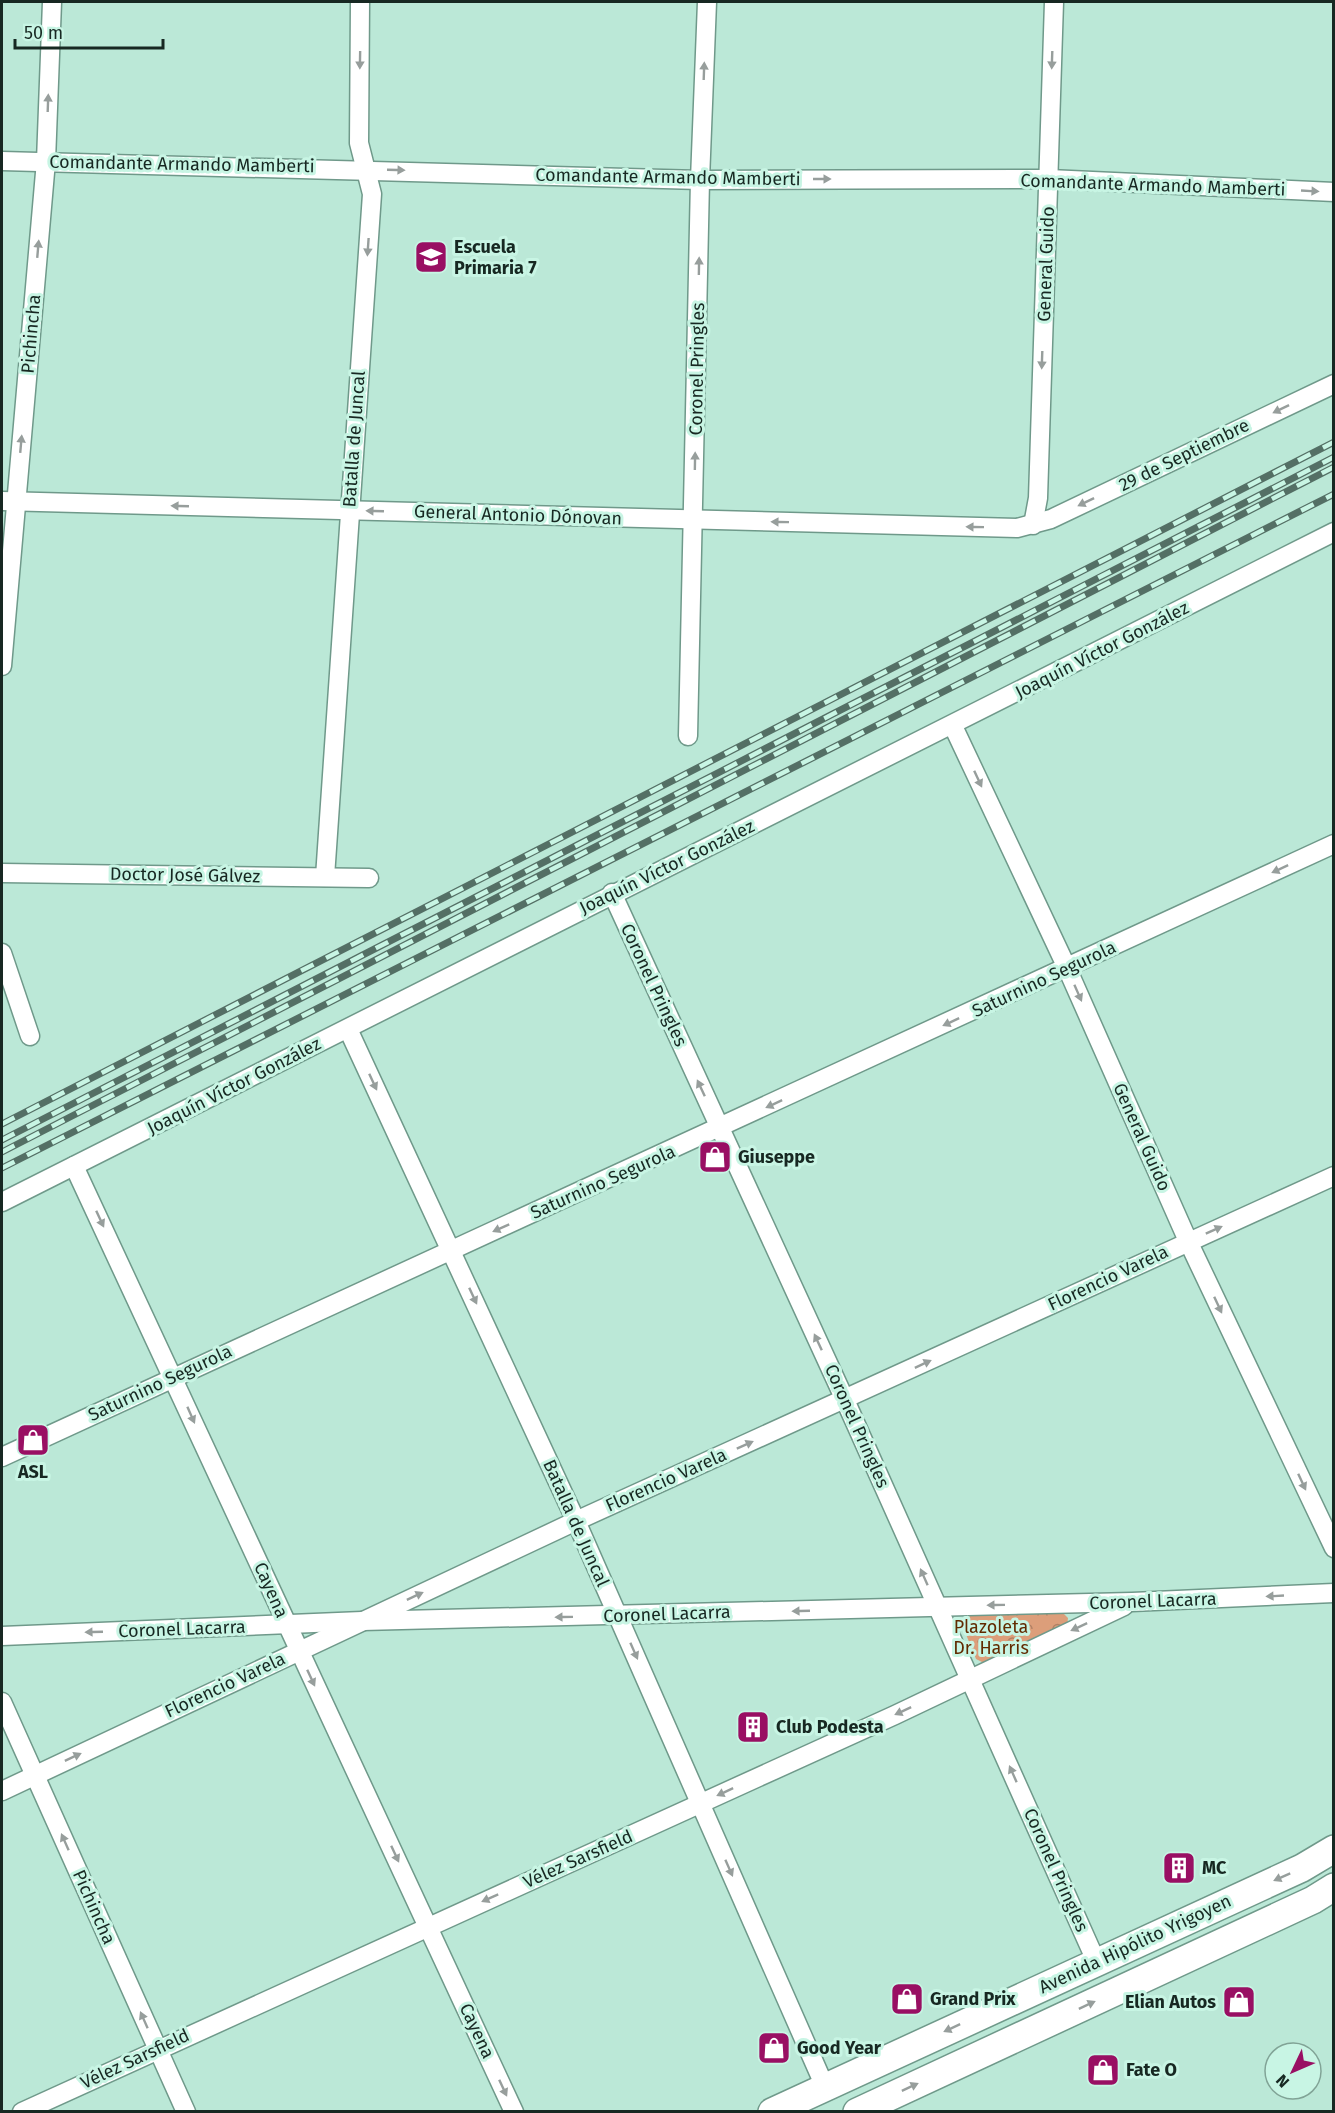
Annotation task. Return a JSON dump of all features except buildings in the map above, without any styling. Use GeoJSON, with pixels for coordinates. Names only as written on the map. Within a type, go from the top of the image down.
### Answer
{"type":"FeatureCollection","features":[{"type":"Feature","properties":{"kind":"main road","name":"Avenida Hipólito Yrigoyen"},"geometry":{"type":"LineString","coordinates":[[772,2112],[1302,1868],[1334,1849]]}},
{"type":"Feature","properties":{"kind":"main road","name":"Avenida Hipólito Yrigoyen"},"geometry":{"type":"LineString","coordinates":[[857,2112],[1313,1900],[1334,1887]]}},
{"type":"Feature","properties":{"kind":"street","name":"Pichincha"},"geometry":{"type":"LineString","coordinates":[[2,666],[9,502],[46,161],[52,2]]}},
{"type":"Feature","properties":{"kind":"street","name":"Batalla de Juncal"},"geometry":{"type":"LineString","coordinates":[[325,877],[348,511],[372,194],[359,143],[360,2]]}},
{"type":"Feature","properties":{"kind":"street","name":"Coronel Pringles"},"geometry":{"type":"LineString","coordinates":[[688,736],[700,180],[707,2]]}},
{"type":"Feature","properties":{"kind":"street","name":"General Guido"},"geometry":{"type":"LineString","coordinates":[[1034,525],[1038,498],[1054,2]]}},
{"type":"Feature","properties":{"kind":"street","name":"Comandante Armando Mamberti"},"geometry":{"type":"LineString","coordinates":[[2,160],[700,180],[1048,179],[1334,192]]}},
{"type":"Feature","properties":{"kind":"street","name":"29 de Septiembre"},"geometry":{"type":"LineString","coordinates":[[1034,525],[1334,384]]}},
{"type":"Feature","properties":{"kind":"street","name":"General Antonio Dónovan"},"geometry":{"type":"LineString","coordinates":[[9,502],[1017,528],[1034,525]]}},
{"type":"Feature","properties":{"kind":"street","name":"Joaquín Víctor González"},"geometry":{"type":"LineString","coordinates":[[2,1202],[348,1029],[612,893],[953,726],[1334,532]]}},
{"type":"Feature","properties":{"kind":"street","name":"General Guido"},"geometry":{"type":"LineString","coordinates":[[953,726],[1067,968],[1188,1241],[1334,1548]]}},
{"type":"Feature","properties":{"kind":"street","name":"Saturnino Segurola"},"geometry":{"type":"LineString","coordinates":[[2,1457],[174,1376],[720,1129],[1334,844]]}},
{"type":"Feature","properties":{"kind":"street","name":"Doctor José Gálvez"},"geometry":{"type":"LineString","coordinates":[[2,873],[369,878]]}},
{"type":"Feature","properties":{"kind":"street","name":"Coronel Pringles"},"geometry":{"type":"LineString","coordinates":[[612,893],[971,1678],[1096,1961]]}},
{"type":"Feature","properties":{"kind":"street"},"geometry":{"type":"LineString","coordinates":[[2,953],[30,1036]]}},
{"type":"Feature","properties":{"kind":"street","name":"Batalla de Juncal"},"geometry":{"type":"LineString","coordinates":[[348,1029],[576,1521],[825,2087]]}},
{"type":"Feature","properties":{"kind":"street","name":"Cayena"},"geometry":{"type":"LineString","coordinates":[[74,1166],[174,1376],[286,1625],[429,1926],[514,2112]]}},
{"type":"Feature","properties":{"kind":"street","name":"Florencio Varela"},"geometry":{"type":"LineString","coordinates":[[2,1791],[576,1521],[1334,1176]]}},
{"type":"Feature","properties":{"kind":"street","name":"Coronel Lacarra"},"geometry":{"type":"LineString","coordinates":[[2,1636],[362,1621],[1132,1602],[1334,1593]]}},
{"type":"Feature","properties":{"kind":"street","name":"Vélez Sarsfield"},"geometry":{"type":"LineString","coordinates":[[22,2112],[157,2048],[700,1804],[1132,1602]]}},
{"type":"Feature","properties":{"kind":"street","name":"Pichincha"},"geometry":{"type":"LineString","coordinates":[[2,1702],[186,2112]]}},
{"type":"Feature","properties":{"kind":"green space","name":"Plazoleta Dr. Harris"},"geometry":{"type":"Polygon","coordinates":[[[1062,1612],[1068,1618],[1067,1627],[986,1664],[976,1659],[963,1627],[967,1616],[1062,1612]]]}},
{"type":"Feature","properties":{"kind":"railway"},"geometry":{"type":"LineString","coordinates":[[2,1124],[1334,442]]}},
{"type":"Feature","properties":{"kind":"railway"},"geometry":{"type":"LineString","coordinates":[[2,1140],[1334,457]]}},
{"type":"Feature","properties":{"kind":"railway"},"geometry":{"type":"LineString","coordinates":[[2,1152],[1334,467]]}},
{"type":"Feature","properties":{"kind":"railway"},"geometry":{"type":"LineString","coordinates":[[2,1168],[1334,494]]}},
{"type":"Feature","properties":{"kind":"place","name":"Escuela Primaria 7"},"geometry":{"type":"Point","coordinates":[431,257]}},
{"type":"Feature","properties":{"kind":"place","name":"Giuseppe"},"geometry":{"type":"Point","coordinates":[715,1157]}},
{"type":"Feature","properties":{"kind":"place","name":"ASL"},"geometry":{"type":"Point","coordinates":[33,1440]}},
{"type":"Feature","properties":{"kind":"place","name":"Club Podesta"},"geometry":{"type":"Point","coordinates":[753,1727]}},
{"type":"Feature","properties":{"kind":"place","name":"MC"},"geometry":{"type":"Point","coordinates":[1179,1868]}},
{"type":"Feature","properties":{"kind":"place","name":"Grand Prix"},"geometry":{"type":"Point","coordinates":[907,1999]}},
{"type":"Feature","properties":{"kind":"place","name":"Elian Autos"},"geometry":{"type":"Point","coordinates":[1239,2002]}},
{"type":"Feature","properties":{"kind":"place","name":"Good Year"},"geometry":{"type":"Point","coordinates":[774,2048]}},
{"type":"Feature","properties":{"kind":"place","name":"Fate O"},"geometry":{"type":"Point","coordinates":[1103,2070]}}]}
